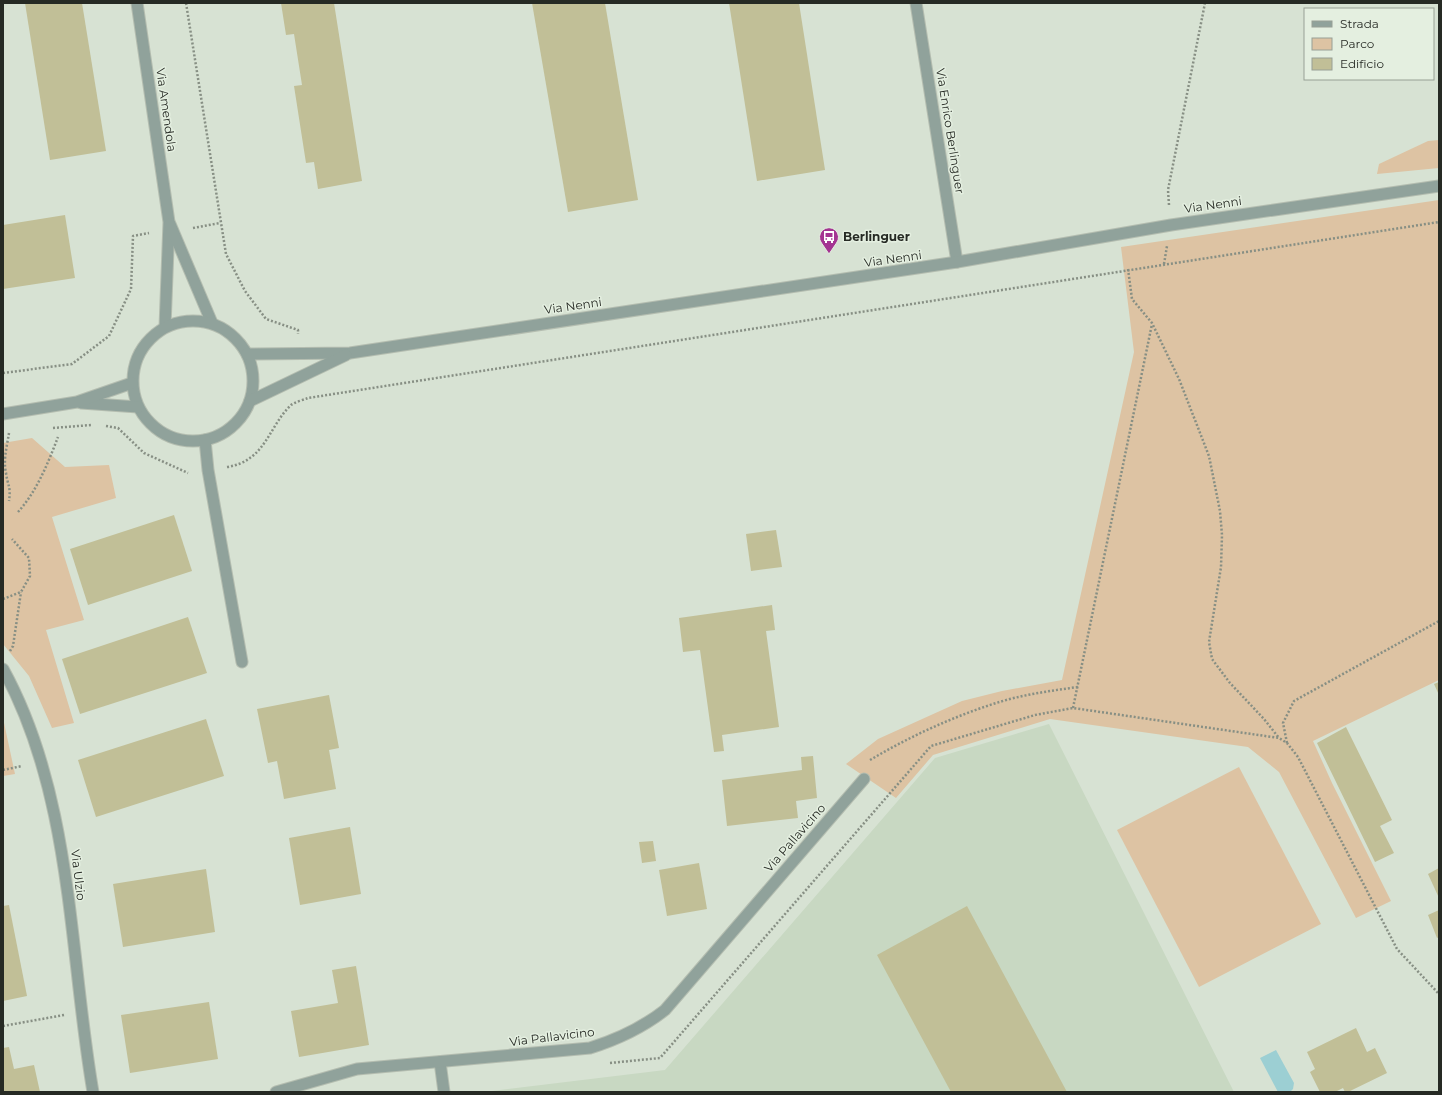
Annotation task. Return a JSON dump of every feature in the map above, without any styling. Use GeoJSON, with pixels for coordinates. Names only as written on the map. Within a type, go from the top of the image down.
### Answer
{"type":"FeatureCollection","features":[{"type":"Feature","properties":{"kind":"street","name":"Via Amendola"},"geometry":{"type":"LineString","coordinates":[[137,3],[170,228],[165,327]]}},
{"type":"Feature","properties":{"kind":"street","name":"Via Enrico Berlinguer"},"geometry":{"type":"LineString","coordinates":[[916,3],[957,262]]}},
{"type":"Feature","properties":{"kind":"street","name":"Via Nenni"},"geometry":{"type":"LineString","coordinates":[[247,354],[350,353],[957,262],[1170,224],[1439,186]]}},
{"type":"Feature","properties":{"kind":"street","name":"Via Amendola"},"geometry":{"type":"LineString","coordinates":[[170,228],[212,323]]}},
{"type":"Feature","properties":{"kind":"street"},"geometry":{"type":"LineString","coordinates":[[188,321],[212,323],[235,337],[247,354],[253,378],[250,401],[238,421],[223,433],[205,440],[191,441],[172,437],[151,424],[138,407],[132,383],[136,361],[146,342],[165,327],[188,321]]}},
{"type":"Feature","properties":{"kind":"street","name":"Via Nenni"},"geometry":{"type":"LineString","coordinates":[[250,401],[350,353]]}},
{"type":"Feature","properties":{"kind":"street"},"geometry":{"type":"LineString","coordinates":[[3,414],[77,402],[132,383]]}},
{"type":"Feature","properties":{"kind":"street"},"geometry":{"type":"LineString","coordinates":[[77,402],[138,407]]}},
{"type":"Feature","properties":{"kind":"street"},"geometry":{"type":"LineString","coordinates":[[205,440],[208,470],[242,662]]}},
{"type":"Feature","properties":{"kind":"street","name":"Via Ulzio"},"geometry":{"type":"LineString","coordinates":[[3,669],[25,716],[40,763],[61,846],[93,1092]]}},
{"type":"Feature","properties":{"kind":"street","name":"Via Pallavicino"},"geometry":{"type":"LineString","coordinates":[[276,1092],[357,1069],[590,1048],[618,1040],[646,1025],[665,1010],[864,779]]}},
{"type":"Feature","properties":{"kind":"street"},"geometry":{"type":"LineString","coordinates":[[440,1062],[444,1092]]}},
{"type":"Feature","properties":{"kind":"path"},"geometry":{"type":"LineString","coordinates":[[186,3],[226,254],[245,292],[266,320],[298,330],[302,354]]}},
{"type":"Feature","properties":{"kind":"path"},"geometry":{"type":"LineString","coordinates":[[1164,264],[1170,224],[1168,190],[1205,3]]}},
{"type":"Feature","properties":{"kind":"path"},"geometry":{"type":"LineString","coordinates":[[104,426],[118,428],[144,454],[187,473],[208,470],[233,466],[250,458],[263,447],[292,404],[308,398],[1128,269],[1439,222]]}},
{"type":"Feature","properties":{"kind":"path"},"geometry":{"type":"LineString","coordinates":[[3,373],[72,364],[109,336],[131,289],[133,236],[170,228],[220,223]]}},
{"type":"Feature","properties":{"kind":"path"},"geometry":{"type":"LineString","coordinates":[[1128,269],[1132,299],[1152,323],[1179,379],[1209,456],[1220,511],[1222,535],[1221,568],[1208,642],[1212,659],[1230,683],[1264,719],[1278,738]]}},
{"type":"Feature","properties":{"kind":"path"},"geometry":{"type":"LineString","coordinates":[[1073,708],[1152,323]]}},
{"type":"Feature","properties":{"kind":"path"},"geometry":{"type":"LineString","coordinates":[[306,374],[308,398]]}},
{"type":"Feature","properties":{"kind":"path"},"geometry":{"type":"LineString","coordinates":[[48,428],[96,424]]}},
{"type":"Feature","properties":{"kind":"path"},"geometry":{"type":"LineString","coordinates":[[3,433],[17,431]]}},
{"type":"Feature","properties":{"kind":"path"},"geometry":{"type":"LineString","coordinates":[[9,432],[5,460],[6,474],[11,488],[9,501]]}},
{"type":"Feature","properties":{"kind":"path"},"geometry":{"type":"LineString","coordinates":[[18,512],[29,499],[50,459],[58,437]]}},
{"type":"Feature","properties":{"kind":"path"},"geometry":{"type":"LineString","coordinates":[[6,658],[13,646],[20,592],[30,576],[29,558],[12,540]]}},
{"type":"Feature","properties":{"kind":"path"},"geometry":{"type":"LineString","coordinates":[[3,599],[20,592]]}},
{"type":"Feature","properties":{"kind":"path"},"geometry":{"type":"LineString","coordinates":[[1287,743],[1283,722],[1294,701],[1439,621]]}},
{"type":"Feature","properties":{"kind":"path"},"geometry":{"type":"LineString","coordinates":[[864,779],[866,762],[905,739],[994,704],[1039,693],[1078,687]]}},
{"type":"Feature","properties":{"kind":"path"},"geometry":{"type":"LineString","coordinates":[[1034,715],[1073,708],[1278,738],[1287,743],[1298,757],[1397,949],[1439,994]]}},
{"type":"Feature","properties":{"kind":"path"},"geometry":{"type":"LineString","coordinates":[[3,1026],[82,1012]]}},
{"type":"Feature","properties":{"kind":"shaded area"},"geometry":{"type":"Polygon","coordinates":[[[1049,724],[1234,1092],[484,1092],[665,1070],[935,758],[1049,724]]]}},
{"type":"Feature","properties":{"kind":"green space"},"geometry":{"type":"Polygon","coordinates":[[[1439,140],[1439,168],[1377,174],[1379,164],[1428,141],[1439,140]]]}},
{"type":"Feature","properties":{"kind":"green space"},"geometry":{"type":"Polygon","coordinates":[[[1439,200],[1439,680],[1313,741],[1332,783],[1391,901],[1356,918],[1279,772],[1248,747],[1050,719],[933,755],[896,798],[846,764],[878,739],[962,701],[1002,691],[1062,680],[1134,352],[1121,247],[1439,200]]]}},
{"type":"Feature","properties":{"kind":"green space"},"geometry":{"type":"Polygon","coordinates":[[[32,438],[65,467],[109,465],[116,498],[52,517],[84,620],[46,630],[74,723],[52,728],[29,676],[3,644],[3,443],[32,438]]]}},
{"type":"Feature","properties":{"kind":"green space"},"geometry":{"type":"Polygon","coordinates":[[[3,718],[15,774],[3,776],[3,718]]]}},
{"type":"Feature","properties":{"kind":"green space"},"geometry":{"type":"Polygon","coordinates":[[[1239,767],[1321,924],[1199,987],[1117,830],[1239,767]]]}},
{"type":"Feature","properties":{"kind":"water"},"geometry":{"type":"Polygon","coordinates":[[[1276,1050],[1294,1083],[1293,1089],[1290,1092],[1278,1092],[1260,1058],[1276,1050]]]}},
{"type":"Feature","properties":{"kind":"building"},"geometry":{"type":"Polygon","coordinates":[[[25,3],[82,3],[106,151],[50,160],[25,3]]]}},
{"type":"Feature","properties":{"kind":"building"},"geometry":{"type":"Polygon","coordinates":[[[281,3],[334,3],[362,181],[318,189],[314,162],[306,163],[294,86],[302,85],[294,34],[286,35],[281,3]]]}},
{"type":"Feature","properties":{"kind":"building"},"geometry":{"type":"Polygon","coordinates":[[[532,3],[605,3],[638,200],[568,212],[532,3]]]}},
{"type":"Feature","properties":{"kind":"building"},"geometry":{"type":"Polygon","coordinates":[[[729,3],[799,3],[825,170],[757,181],[729,3]]]}},
{"type":"Feature","properties":{"kind":"building"},"geometry":{"type":"Polygon","coordinates":[[[65,215],[75,278],[3,289],[3,225],[65,215]]]}},
{"type":"Feature","properties":{"kind":"building"},"geometry":{"type":"Polygon","coordinates":[[[174,515],[192,571],[88,605],[70,549],[174,515]]]}},
{"type":"Feature","properties":{"kind":"building"},"geometry":{"type":"Polygon","coordinates":[[[776,530],[782,567],[751,571],[746,534],[776,530]]]}},
{"type":"Feature","properties":{"kind":"building"},"geometry":{"type":"Polygon","coordinates":[[[772,605],[775,630],[766,631],[779,727],[722,735],[724,751],[714,752],[700,650],[683,652],[679,618],[772,605]]]}},
{"type":"Feature","properties":{"kind":"building"},"geometry":{"type":"Polygon","coordinates":[[[188,617],[207,673],[80,714],[62,659],[188,617]]]}},
{"type":"Feature","properties":{"kind":"building"},"geometry":{"type":"Polygon","coordinates":[[[1439,682],[1439,695],[1434,684],[1439,682]]]}},
{"type":"Feature","properties":{"kind":"building"},"geometry":{"type":"Polygon","coordinates":[[[329,695],[339,748],[329,750],[336,789],[284,799],[277,761],[268,763],[257,709],[329,695]]]}},
{"type":"Feature","properties":{"kind":"building"},"geometry":{"type":"Polygon","coordinates":[[[206,719],[224,776],[96,817],[78,760],[206,719]]]}},
{"type":"Feature","properties":{"kind":"building"},"geometry":{"type":"Polygon","coordinates":[[[1346,727],[1392,820],[1380,826],[1394,853],[1375,862],[1317,743],[1346,727]]]}},
{"type":"Feature","properties":{"kind":"building"},"geometry":{"type":"Polygon","coordinates":[[[813,756],[817,798],[796,801],[798,818],[727,826],[722,780],[802,770],[801,757],[813,756]]]}},
{"type":"Feature","properties":{"kind":"building"},"geometry":{"type":"Polygon","coordinates":[[[350,827],[361,894],[300,905],[289,838],[350,827]]]}},
{"type":"Feature","properties":{"kind":"building"},"geometry":{"type":"Polygon","coordinates":[[[653,841],[656,861],[642,863],[639,842],[653,841]]]}},
{"type":"Feature","properties":{"kind":"building"},"geometry":{"type":"Polygon","coordinates":[[[699,863],[707,909],[667,916],[659,870],[699,863]]]}},
{"type":"Feature","properties":{"kind":"building"},"geometry":{"type":"Polygon","coordinates":[[[1439,868],[1439,898],[1428,874],[1439,868]]]}},
{"type":"Feature","properties":{"kind":"building"},"geometry":{"type":"Polygon","coordinates":[[[206,869],[215,932],[123,947],[113,884],[206,869]]]}},
{"type":"Feature","properties":{"kind":"building"},"geometry":{"type":"Polygon","coordinates":[[[9,905],[27,996],[3,1001],[3,906],[9,905]]]}},
{"type":"Feature","properties":{"kind":"building"},"geometry":{"type":"Polygon","coordinates":[[[967,906],[1067,1092],[951,1092],[877,955],[967,906]]]}},
{"type":"Feature","properties":{"kind":"building"},"geometry":{"type":"Polygon","coordinates":[[[1439,910],[1439,937],[1437,938],[1428,915],[1439,910]]]}},
{"type":"Feature","properties":{"kind":"building"},"geometry":{"type":"Polygon","coordinates":[[[356,966],[369,1045],[299,1057],[291,1011],[338,1003],[332,970],[356,966]]]}},
{"type":"Feature","properties":{"kind":"building"},"geometry":{"type":"Polygon","coordinates":[[[209,1002],[218,1059],[130,1073],[121,1015],[209,1002]]]}},
{"type":"Feature","properties":{"kind":"building"},"geometry":{"type":"Polygon","coordinates":[[[1356,1028],[1367,1052],[1375,1048],[1387,1073],[1348,1092],[1345,1092],[1343,1088],[1335,1092],[1320,1092],[1310,1072],[1315,1069],[1307,1052],[1356,1028]]]}},
{"type":"Feature","properties":{"kind":"building"},"geometry":{"type":"Polygon","coordinates":[[[9,1047],[14,1069],[34,1065],[40,1092],[3,1092],[3,1048],[9,1047]]]}},
{"type":"Feature","properties":{"kind":"place","name":"Berlinguer"},"geometry":{"type":"Point","coordinates":[829,254]}}]}
